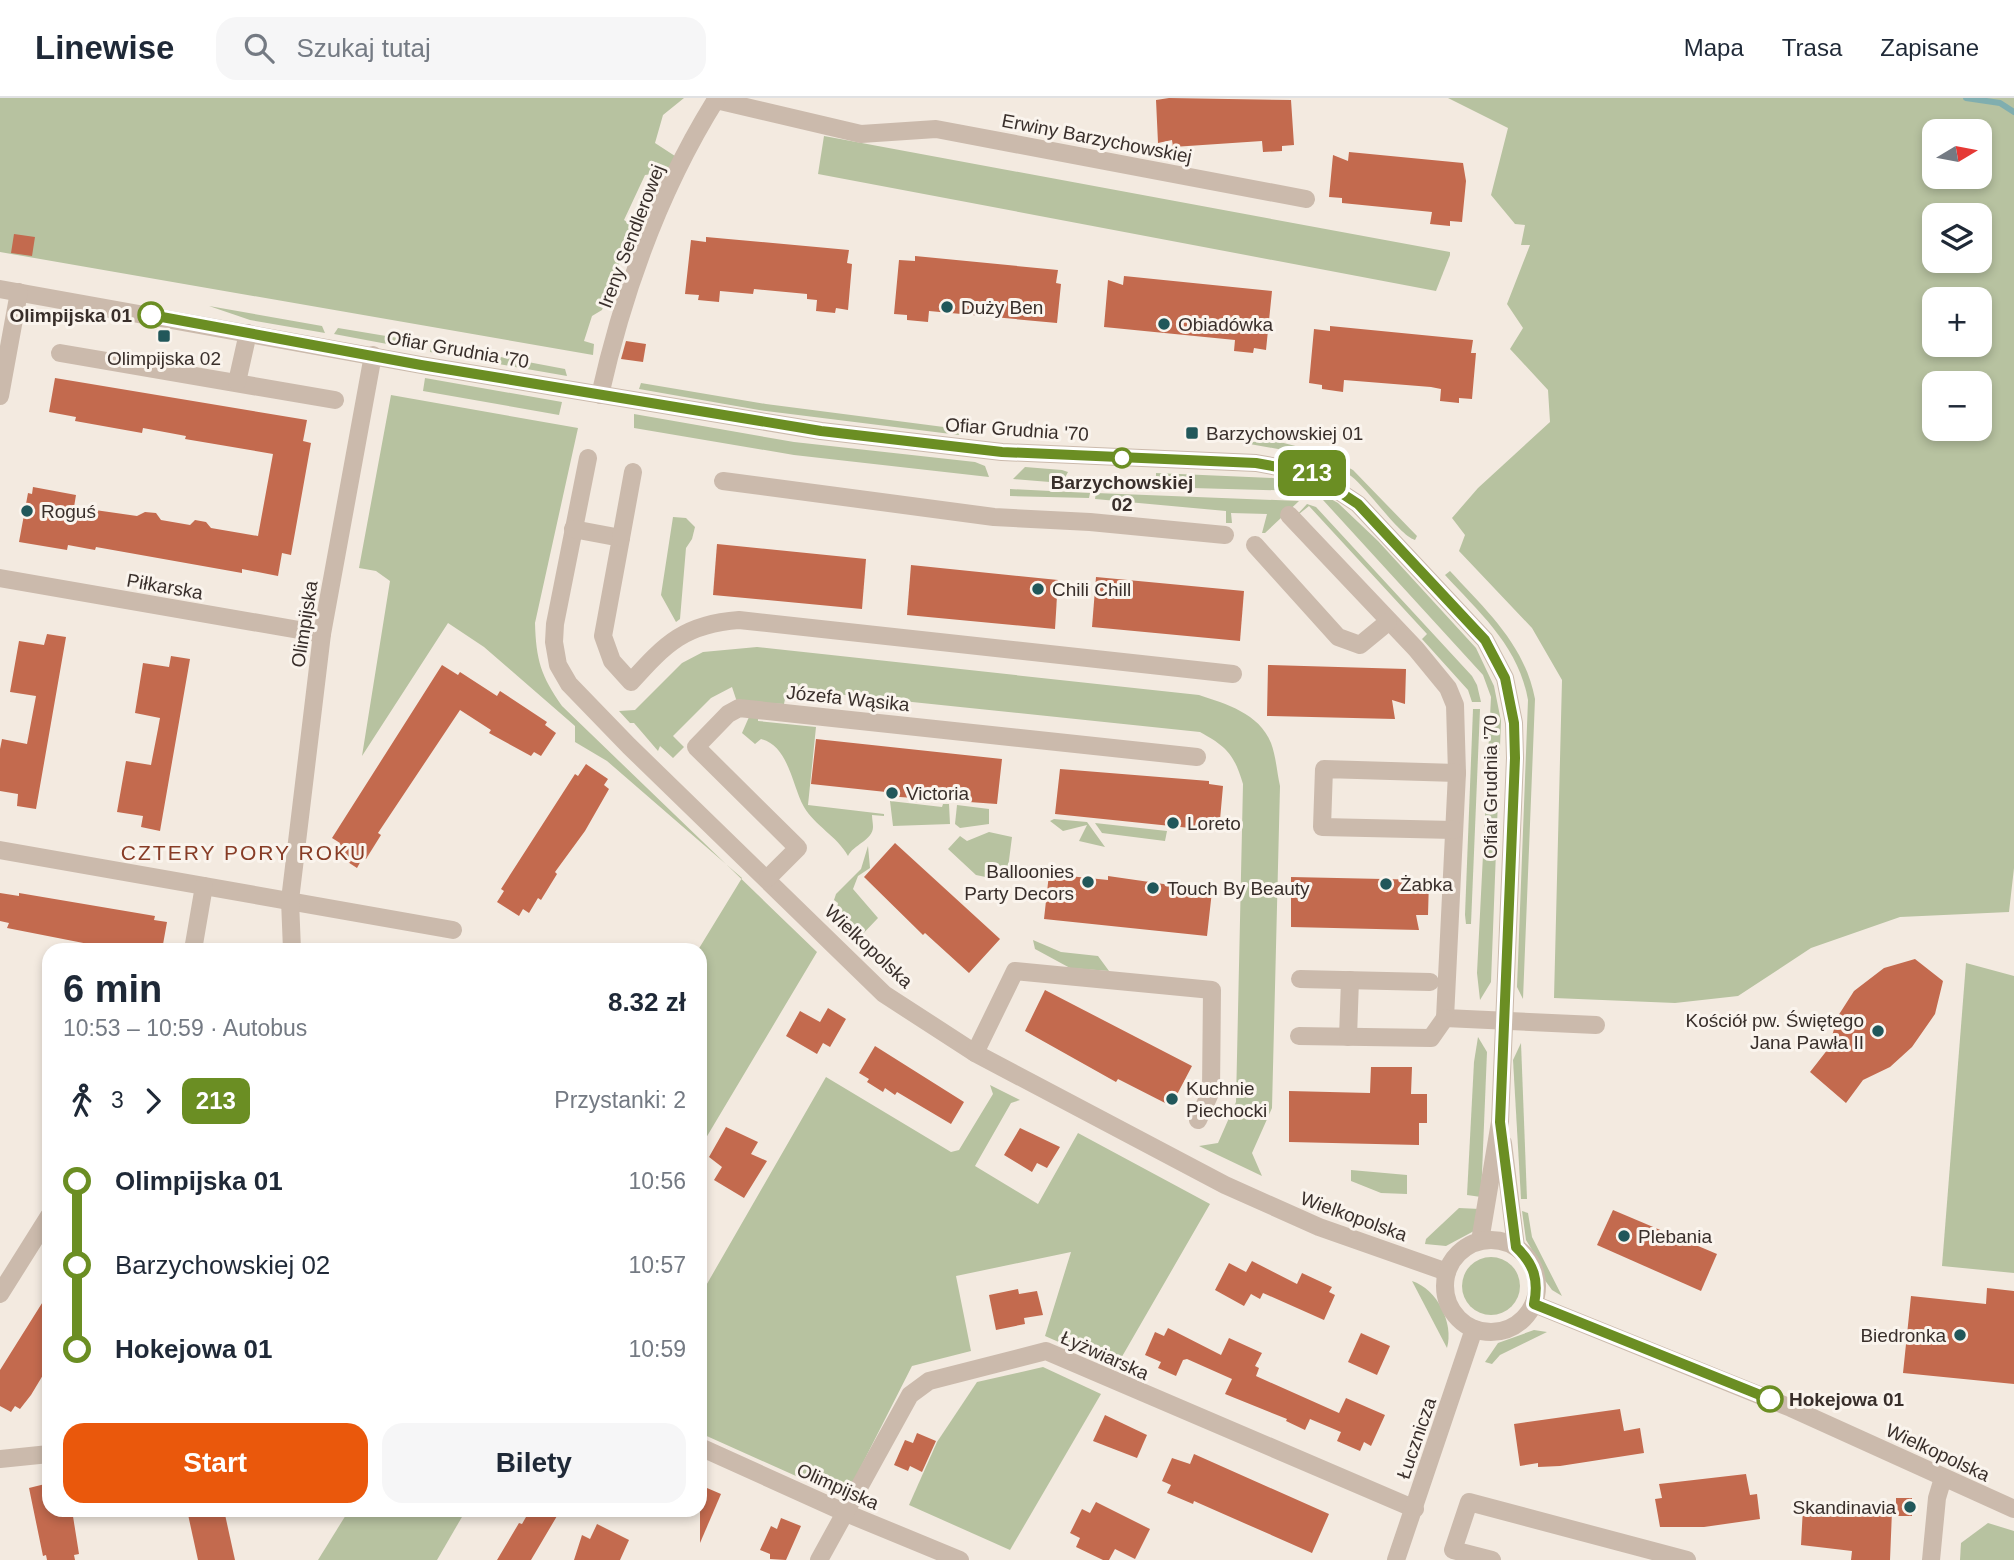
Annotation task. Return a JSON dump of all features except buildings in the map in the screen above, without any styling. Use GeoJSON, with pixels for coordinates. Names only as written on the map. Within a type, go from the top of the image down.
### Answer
{"type":"FeatureCollection","features":[{"type":"Feature","properties":{"kind":"street","name":"Erwiny Barzychowskiej"},"geometry":{"type":"LineString","coordinates":[[716,99],[861,134],[936,129],[1306,199]]}},
{"type":"Feature","properties":{"kind":"street","name":"Ireny Sendlerowej"},"geometry":{"type":"LineString","coordinates":[[600,395],[624,306],[660,210],[716,99]]}},
{"type":"Feature","properties":{"kind":"street","name":"Ofiar Grudnia '70"},"geometry":{"type":"LineString","coordinates":[[0,289],[600,395],[821,431],[990,451],[1285,466],[1311,473],[1328,483],[1358,504],[1485,640],[1505,678],[1514,723],[1515,758],[1500,1122],[1480,1241]]}},
{"type":"Feature","properties":{"kind":"street"},"geometry":{"type":"LineString","coordinates":[[0,396],[19,292]]}},
{"type":"Feature","properties":{"kind":"street"},"geometry":{"type":"LineString","coordinates":[[237,382],[248,333]]}},
{"type":"Feature","properties":{"kind":"street"},"geometry":{"type":"LineString","coordinates":[[60,353],[335,400]]}},
{"type":"Feature","properties":{"kind":"street","name":"Olimpijska"},"geometry":{"type":"LineString","coordinates":[[292,943],[289,900],[322,634],[373,355]]}},
{"type":"Feature","properties":{"kind":"street","name":"Wielkopolska"},"geometry":{"type":"LineString","coordinates":[[588,458],[554,642],[558,665],[569,684],[629,746],[768,878],[884,994],[975,1054],[1225,1185],[1293,1217],[1447,1272]]}},
{"type":"Feature","properties":{"kind":"street"},"geometry":{"type":"LineString","coordinates":[[633,472],[603,636],[612,661],[631,682],[659,652],[687,630],[709,622],[739,620],[1233,674]]}},
{"type":"Feature","properties":{"kind":"street"},"geometry":{"type":"LineString","coordinates":[[723,481],[994,517],[1090,522],[1225,535]]}},
{"type":"Feature","properties":{"kind":"street"},"geometry":{"type":"LineString","coordinates":[[1289,515],[1448,688],[1457,721],[1446,1018],[1431,1038],[1299,1036]]}},
{"type":"Feature","properties":{"kind":"street"},"geometry":{"type":"LineString","coordinates":[[573,529],[621,538]]}},
{"type":"Feature","properties":{"kind":"street"},"geometry":{"type":"LineString","coordinates":[[1255,545],[1338,637],[1360,645],[1388,622]]}},
{"type":"Feature","properties":{"kind":"street","name":"Piłkarska"},"geometry":{"type":"LineString","coordinates":[[0,578],[322,634]]}},
{"type":"Feature","properties":{"kind":"street","name":"Józefa Wąsika"},"geometry":{"type":"LineString","coordinates":[[768,878],[798,848],[696,747],[728,714],[739,708],[1197,757]]}},
{"type":"Feature","properties":{"kind":"street"},"geometry":{"type":"LineString","coordinates":[[1454,830],[1322,827],[1324,769],[1457,773]]}},
{"type":"Feature","properties":{"kind":"street"},"geometry":{"type":"LineString","coordinates":[[0,850],[453,930]]}},
{"type":"Feature","properties":{"kind":"street"},"geometry":{"type":"LineString","coordinates":[[194,943],[204,886]]}},
{"type":"Feature","properties":{"kind":"street"},"geometry":{"type":"LineString","coordinates":[[975,1054],[1016,971],[1212,990],[1211,1091],[1198,1119]]}},
{"type":"Feature","properties":{"kind":"street"},"geometry":{"type":"LineString","coordinates":[[1300,979],[1430,982]]}},
{"type":"Feature","properties":{"kind":"street"},"geometry":{"type":"LineString","coordinates":[[1348,1037],[1350,980]]}},
{"type":"Feature","properties":{"kind":"street"},"geometry":{"type":"LineString","coordinates":[[1446,1018],[1596,1025]]}},
{"type":"Feature","properties":{"kind":"street","name":"Ofiar Grudnia '70"},"geometry":{"type":"LineString","coordinates":[[1500,1122],[1516,1247]]}},
{"type":"Feature","properties":{"kind":"street"},"geometry":{"type":"LineString","coordinates":[[0,1294],[42,1227]]}},
{"type":"Feature","properties":{"kind":"street"},"geometry":{"type":"LineString","coordinates":[[1499,1240],[1516,1247],[1528,1258],[1535,1272],[1537,1288],[1534,1304],[1524,1319],[1509,1329],[1491,1332],[1474,1329],[1459,1320],[1449,1306],[1445,1290],[1447,1272],[1454,1258],[1466,1247],[1480,1241],[1499,1240]]}},
{"type":"Feature","properties":{"kind":"street","name":"Wielkopolska"},"geometry":{"type":"LineString","coordinates":[[1534,1304],[1791,1408],[2014,1509]]}},
{"type":"Feature","properties":{"kind":"street","name":"Łucznicza"},"geometry":{"type":"LineString","coordinates":[[1396,1560],[1474,1329]]}},
{"type":"Feature","properties":{"kind":"street","name":"Łyżwiarska"},"geometry":{"type":"LineString","coordinates":[[819,1560],[910,1395],[929,1381],[1046,1351],[1415,1509]]}},
{"type":"Feature","properties":{"kind":"street","name":"Olimpijska"},"geometry":{"type":"LineString","coordinates":[[707,1450],[846,1513],[960,1560]]}},
{"type":"Feature","properties":{"kind":"street"},"geometry":{"type":"LineString","coordinates":[[0,1459],[42,1455]]}},
{"type":"Feature","properties":{"kind":"street"},"geometry":{"type":"LineString","coordinates":[[1931,1560],[1936,1509],[1943,1478]]}},
{"type":"Feature","properties":{"kind":"street"},"geometry":{"type":"LineString","coordinates":[[1492,1560],[1453,1550],[1469,1502],[1687,1560]]}},
{"type":"Feature","properties":{"kind":"green space"},"geometry":{"type":"Polygon","coordinates":[[[0,98],[684,98],[663,115],[655,143],[678,158],[668,172],[645,175],[624,220],[633,226],[602,310],[592,316],[584,341],[594,344],[593,355],[0,252],[0,98]]]}},
{"type":"Feature","properties":{"kind":"green space"},"geometry":{"type":"Polygon","coordinates":[[[1448,98],[2014,98],[2014,868],[2009,912],[1900,917],[1811,948],[1738,996],[1675,1003],[1554,998],[1562,680],[1532,628],[1459,551],[1465,535],[1452,518],[1478,488],[1550,422],[1548,390],[1510,349],[1523,328],[1507,304],[1530,245],[1521,245],[1525,225],[1515,224],[1491,195],[1508,128],[1448,98]]]}},
{"type":"Feature","properties":{"kind":"green space"},"geometry":{"type":"Polygon","coordinates":[[[824,136],[1450,252],[1450,255],[1436,291],[818,174],[824,136]]]}},
{"type":"Feature","properties":{"kind":"green space"},"geometry":{"type":"Polygon","coordinates":[[[209,306],[322,326],[325,333],[250,320],[209,306]]]}},
{"type":"Feature","properties":{"kind":"green space"},"geometry":{"type":"Polygon","coordinates":[[[338,328],[416,341],[419,350],[334,334],[338,328]]]}},
{"type":"Feature","properties":{"kind":"green space"},"geometry":{"type":"Polygon","coordinates":[[[437,345],[565,369],[567,376],[430,352],[431,347],[437,345]]]}},
{"type":"Feature","properties":{"kind":"green space"},"geometry":{"type":"Polygon","coordinates":[[[425,378],[562,402],[559,415],[423,391],[425,378]]]}},
{"type":"Feature","properties":{"kind":"green space"},"geometry":{"type":"Polygon","coordinates":[[[641,383],[766,404],[967,430],[959,435],[759,410],[639,389],[641,383]]]}},
{"type":"Feature","properties":{"kind":"green space"},"geometry":{"type":"Polygon","coordinates":[[[391,395],[578,428],[535,623],[541,667],[562,706],[725,863],[607,761],[575,742],[575,726],[484,647],[448,623],[362,756],[390,581],[376,571],[359,568],[391,395]]]}},
{"type":"Feature","properties":{"kind":"green space"},"geometry":{"type":"Polygon","coordinates":[[[634,414],[794,442],[975,462],[985,466],[989,477],[794,455],[634,428],[634,414]]]}},
{"type":"Feature","properties":{"kind":"green space"},"geometry":{"type":"Polygon","coordinates":[[[1272,440],[1319,452],[1353,470],[1417,536],[1415,540],[1401,530],[1351,476],[1339,468],[1313,457],[1244,443],[1272,440]]]}},
{"type":"Feature","properties":{"kind":"green space"},"geometry":{"type":"Polygon","coordinates":[[[1025,467],[1068,472],[1062,483],[1013,479],[1025,467]]]}},
{"type":"Feature","properties":{"kind":"green space"},"geometry":{"type":"Polygon","coordinates":[[[1156,473],[1273,478],[1315,490],[1338,503],[1378,541],[1476,648],[1494,686],[1501,721],[1491,982],[1480,1000],[1477,973],[1491,697],[1483,675],[1323,500],[1302,491],[1156,487],[1156,473]]]}},
{"type":"Feature","properties":{"kind":"green space"},"geometry":{"type":"Polygon","coordinates":[[[1010,489],[1090,493],[1089,498],[1010,496],[1010,489]]]}},
{"type":"Feature","properties":{"kind":"green space"},"geometry":{"type":"Polygon","coordinates":[[[1096,493],[1299,501],[1262,533],[1267,514],[1231,513],[1232,523],[1226,523],[1226,511],[1095,499],[1096,493]]]}},
{"type":"Feature","properties":{"kind":"green space"},"geometry":{"type":"Polygon","coordinates":[[[1307,504],[1316,507],[1472,676],[1481,702],[1472,702],[1468,690],[1422,639],[1427,634],[1309,506],[1294,518],[1307,504]]]}},
{"type":"Feature","properties":{"kind":"green space"},"geometry":{"type":"Polygon","coordinates":[[[673,517],[686,518],[695,527],[686,548],[680,619],[676,622],[661,595],[673,517]]]}},
{"type":"Feature","properties":{"kind":"green space"},"geometry":{"type":"Polygon","coordinates":[[[1450,571],[1490,614],[1513,645],[1523,662],[1535,699],[1523,999],[1517,987],[1528,700],[1516,663],[1507,647],[1484,617],[1445,575],[1450,571]]]}},
{"type":"Feature","properties":{"kind":"green space"},"geometry":{"type":"Polygon","coordinates":[[[757,647],[1199,695],[1241,711],[1258,724],[1271,743],[1280,786],[1272,1108],[1252,1153],[1262,1176],[1199,1146],[1218,1143],[1236,1102],[1243,784],[1228,752],[1200,732],[787,689],[784,704],[737,702],[732,687],[711,698],[673,736],[684,747],[673,758],[660,746],[658,751],[634,723],[630,723],[619,711],[635,710],[682,663],[703,652],[757,647]]]}},
{"type":"Feature","properties":{"kind":"green space"},"geometry":{"type":"Polygon","coordinates":[[[1473,709],[1480,709],[1471,924],[1466,924],[1465,915],[1473,709]]]}},
{"type":"Feature","properties":{"kind":"green space"},"geometry":{"type":"Polygon","coordinates":[[[749,717],[758,718],[758,721],[816,727],[808,805],[884,814],[872,815],[872,832],[848,856],[804,807],[784,758],[778,750],[761,739],[755,744],[742,733],[749,717]]]}},
{"type":"Feature","properties":{"kind":"green space"},"geometry":{"type":"Polygon","coordinates":[[[890,801],[942,807],[943,804],[949,804],[950,824],[893,826],[890,801]]]}},
{"type":"Feature","properties":{"kind":"green space"},"geometry":{"type":"Polygon","coordinates":[[[957,805],[989,809],[989,824],[960,828],[955,824],[957,805]]]}},
{"type":"Feature","properties":{"kind":"green space"},"geometry":{"type":"Polygon","coordinates":[[[1054,819],[1087,822],[1105,847],[1079,841],[1087,825],[1063,831],[1050,821],[1054,819]]]}},
{"type":"Feature","properties":{"kind":"green space"},"geometry":{"type":"Polygon","coordinates":[[[1095,823],[1167,831],[1165,841],[1102,833],[1095,823]]]}},
{"type":"Feature","properties":{"kind":"green space"},"geometry":{"type":"Polygon","coordinates":[[[989,832],[1012,837],[1008,868],[995,879],[976,875],[948,849],[960,836],[967,841],[989,832]]]}},
{"type":"Feature","properties":{"kind":"green space"},"geometry":{"type":"Polygon","coordinates":[[[868,846],[870,868],[858,876],[853,889],[878,918],[857,940],[836,917],[838,903],[834,900],[836,894],[861,869],[868,846]]]}},
{"type":"Feature","properties":{"kind":"green space"},"geometry":{"type":"Polygon","coordinates":[[[741,879],[817,952],[707,1136],[707,943],[702,943],[741,879]]]}},
{"type":"Feature","properties":{"kind":"green space"},"geometry":{"type":"Polygon","coordinates":[[[1033,940],[1061,952],[1098,956],[1109,971],[1070,968],[1035,949],[1033,940]]]}},
{"type":"Feature","properties":{"kind":"green space"},"geometry":{"type":"Polygon","coordinates":[[[1966,963],[2014,976],[2014,1273],[1942,1266],[1966,963]]]}},
{"type":"Feature","properties":{"kind":"green space"},"geometry":{"type":"Polygon","coordinates":[[[1478,1037],[1487,1052],[1481,1197],[1467,1195],[1474,1062],[1478,1037]]]}},
{"type":"Feature","properties":{"kind":"green space"},"geometry":{"type":"Polygon","coordinates":[[[1521,1043],[1527,1199],[1521,1199],[1513,1060],[1521,1043]]]}},
{"type":"Feature","properties":{"kind":"green space"},"geometry":{"type":"Polygon","coordinates":[[[826,1077],[951,1152],[959,1150],[993,1094],[990,1085],[1020,1100],[1011,1103],[975,1166],[1038,1204],[1078,1133],[1210,1204],[1116,1367],[1045,1336],[1071,1252],[956,1276],[971,1351],[912,1366],[845,1498],[707,1436],[707,1284],[826,1077]]]}},
{"type":"Feature","properties":{"kind":"green space"},"geometry":{"type":"Polygon","coordinates":[[[1351,1170],[1407,1175],[1407,1194],[1381,1193],[1351,1181],[1351,1170]]]}},
{"type":"Feature","properties":{"kind":"green space"},"geometry":{"type":"Polygon","coordinates":[[[1459,1208],[1480,1209],[1474,1231],[1446,1246],[1425,1244],[1426,1239],[1459,1208]]]}},
{"type":"Feature","properties":{"kind":"green space"},"geometry":{"type":"Polygon","coordinates":[[[1522,1211],[1528,1213],[1532,1237],[1562,1296],[1552,1290],[1544,1279],[1540,1263],[1526,1240],[1522,1211]]]}},
{"type":"Feature","properties":{"kind":"green space"},"geometry":{"type":"Polygon","coordinates":[[[1491,1257],[1507,1262],[1515,1270],[1520,1286],[1515,1302],[1507,1310],[1491,1315],[1475,1310],[1467,1302],[1462,1286],[1467,1270],[1475,1262],[1491,1257]]]}},
{"type":"Feature","properties":{"kind":"green space"},"geometry":{"type":"Polygon","coordinates":[[[1412,1281],[1429,1291],[1442,1308],[1448,1328],[1447,1348],[1412,1281]]]}},
{"type":"Feature","properties":{"kind":"green space"},"geometry":{"type":"Polygon","coordinates":[[[1534,1330],[1547,1332],[1500,1355],[1492,1364],[1485,1362],[1498,1343],[1534,1330]]]}},
{"type":"Feature","properties":{"kind":"green space"},"geometry":{"type":"Polygon","coordinates":[[[1043,1367],[1101,1394],[1010,1550],[909,1505],[937,1442],[977,1382],[1043,1367]]]}},
{"type":"Feature","properties":{"kind":"green space"},"geometry":{"type":"Polygon","coordinates":[[[345,1517],[462,1517],[437,1560],[318,1560],[345,1517]]]}},
{"type":"Feature","properties":{"kind":"green space"},"geometry":{"type":"Polygon","coordinates":[[[1988,1523],[2014,1531],[2014,1560],[1960,1560],[1961,1543],[1988,1523]]]}},
{"type":"Feature","properties":{"kind":"waterway"},"geometry":{"type":"LineString","coordinates":[[1966,98],[2000,103],[2014,112]]}},
{"type":"Feature","properties":{"kind":"bus line","name":"213"},"geometry":{"type":"LineString","coordinates":[[151,315],[421,365],[821,431],[1002,452],[1256,463],[1285,466],[1311,473],[1328,483],[1358,504],[1485,640],[1505,678],[1511,700],[1515,758],[1500,1122],[1516,1247],[1528,1258],[1535,1272],[1537,1288],[1534,1304],[1770,1399]]}},
{"type":"Feature","properties":{"kind":"place","name":"Duży Ben"},"geometry":{"type":"Point","coordinates":[947,307]}},
{"type":"Feature","properties":{"kind":"place","name":"Olimpijska 01"},"geometry":{"type":"Point","coordinates":[151,315]}},
{"type":"Feature","properties":{"kind":"place","name":"Obiadówka"},"geometry":{"type":"Point","coordinates":[1164,324]}},
{"type":"Feature","properties":{"kind":"place","name":"Olimpijska 02"},"geometry":{"type":"Point","coordinates":[164,336]}},
{"type":"Feature","properties":{"kind":"place","name":"Barzychowskiej 01"},"geometry":{"type":"Point","coordinates":[1192,433]}},
{"type":"Feature","properties":{"kind":"place","name":"Barzychowskiej 02"},"geometry":{"type":"Point","coordinates":[1122,458]}},
{"type":"Feature","properties":{"kind":"place","name":"Roguś"},"geometry":{"type":"Point","coordinates":[27,511]}},
{"type":"Feature","properties":{"kind":"place","name":"Chili Chill"},"geometry":{"type":"Point","coordinates":[1038,589]}},
{"type":"Feature","properties":{"kind":"place","name":"Victoria"},"geometry":{"type":"Point","coordinates":[892,793]}},
{"type":"Feature","properties":{"kind":"place","name":"Loreto"},"geometry":{"type":"Point","coordinates":[1173,823]}},
{"type":"Feature","properties":{"kind":"place","name":"Balloonies Party Decors"},"geometry":{"type":"Point","coordinates":[1088,882]}},
{"type":"Feature","properties":{"kind":"place","name":"Żabka"},"geometry":{"type":"Point","coordinates":[1386,884]}},
{"type":"Feature","properties":{"kind":"place","name":"Touch By Beauty"},"geometry":{"type":"Point","coordinates":[1153,888]}},
{"type":"Feature","properties":{"kind":"place","name":"Kościół pw. Świętego Jana Pawła II"},"geometry":{"type":"Point","coordinates":[1878,1031]}},
{"type":"Feature","properties":{"kind":"place","name":"Kuchnie Piechocki"},"geometry":{"type":"Point","coordinates":[1172,1099]}},
{"type":"Feature","properties":{"kind":"place","name":"Plebania"},"geometry":{"type":"Point","coordinates":[1624,1236]}},
{"type":"Feature","properties":{"kind":"place","name":"Biedronka"},"geometry":{"type":"Point","coordinates":[1960,1335]}},
{"type":"Feature","properties":{"kind":"place","name":"Hokejowa 01"},"geometry":{"type":"Point","coordinates":[1770,1399]}},
{"type":"Feature","properties":{"kind":"place","name":"Skandinavia"},"geometry":{"type":"Point","coordinates":[1910,1507]}},
{"type":"Feature","properties":{"kind":"district","name":"CZTERY PORY ROKU"},"geometry":{"type":"Point","coordinates":[244,853]}}]}
